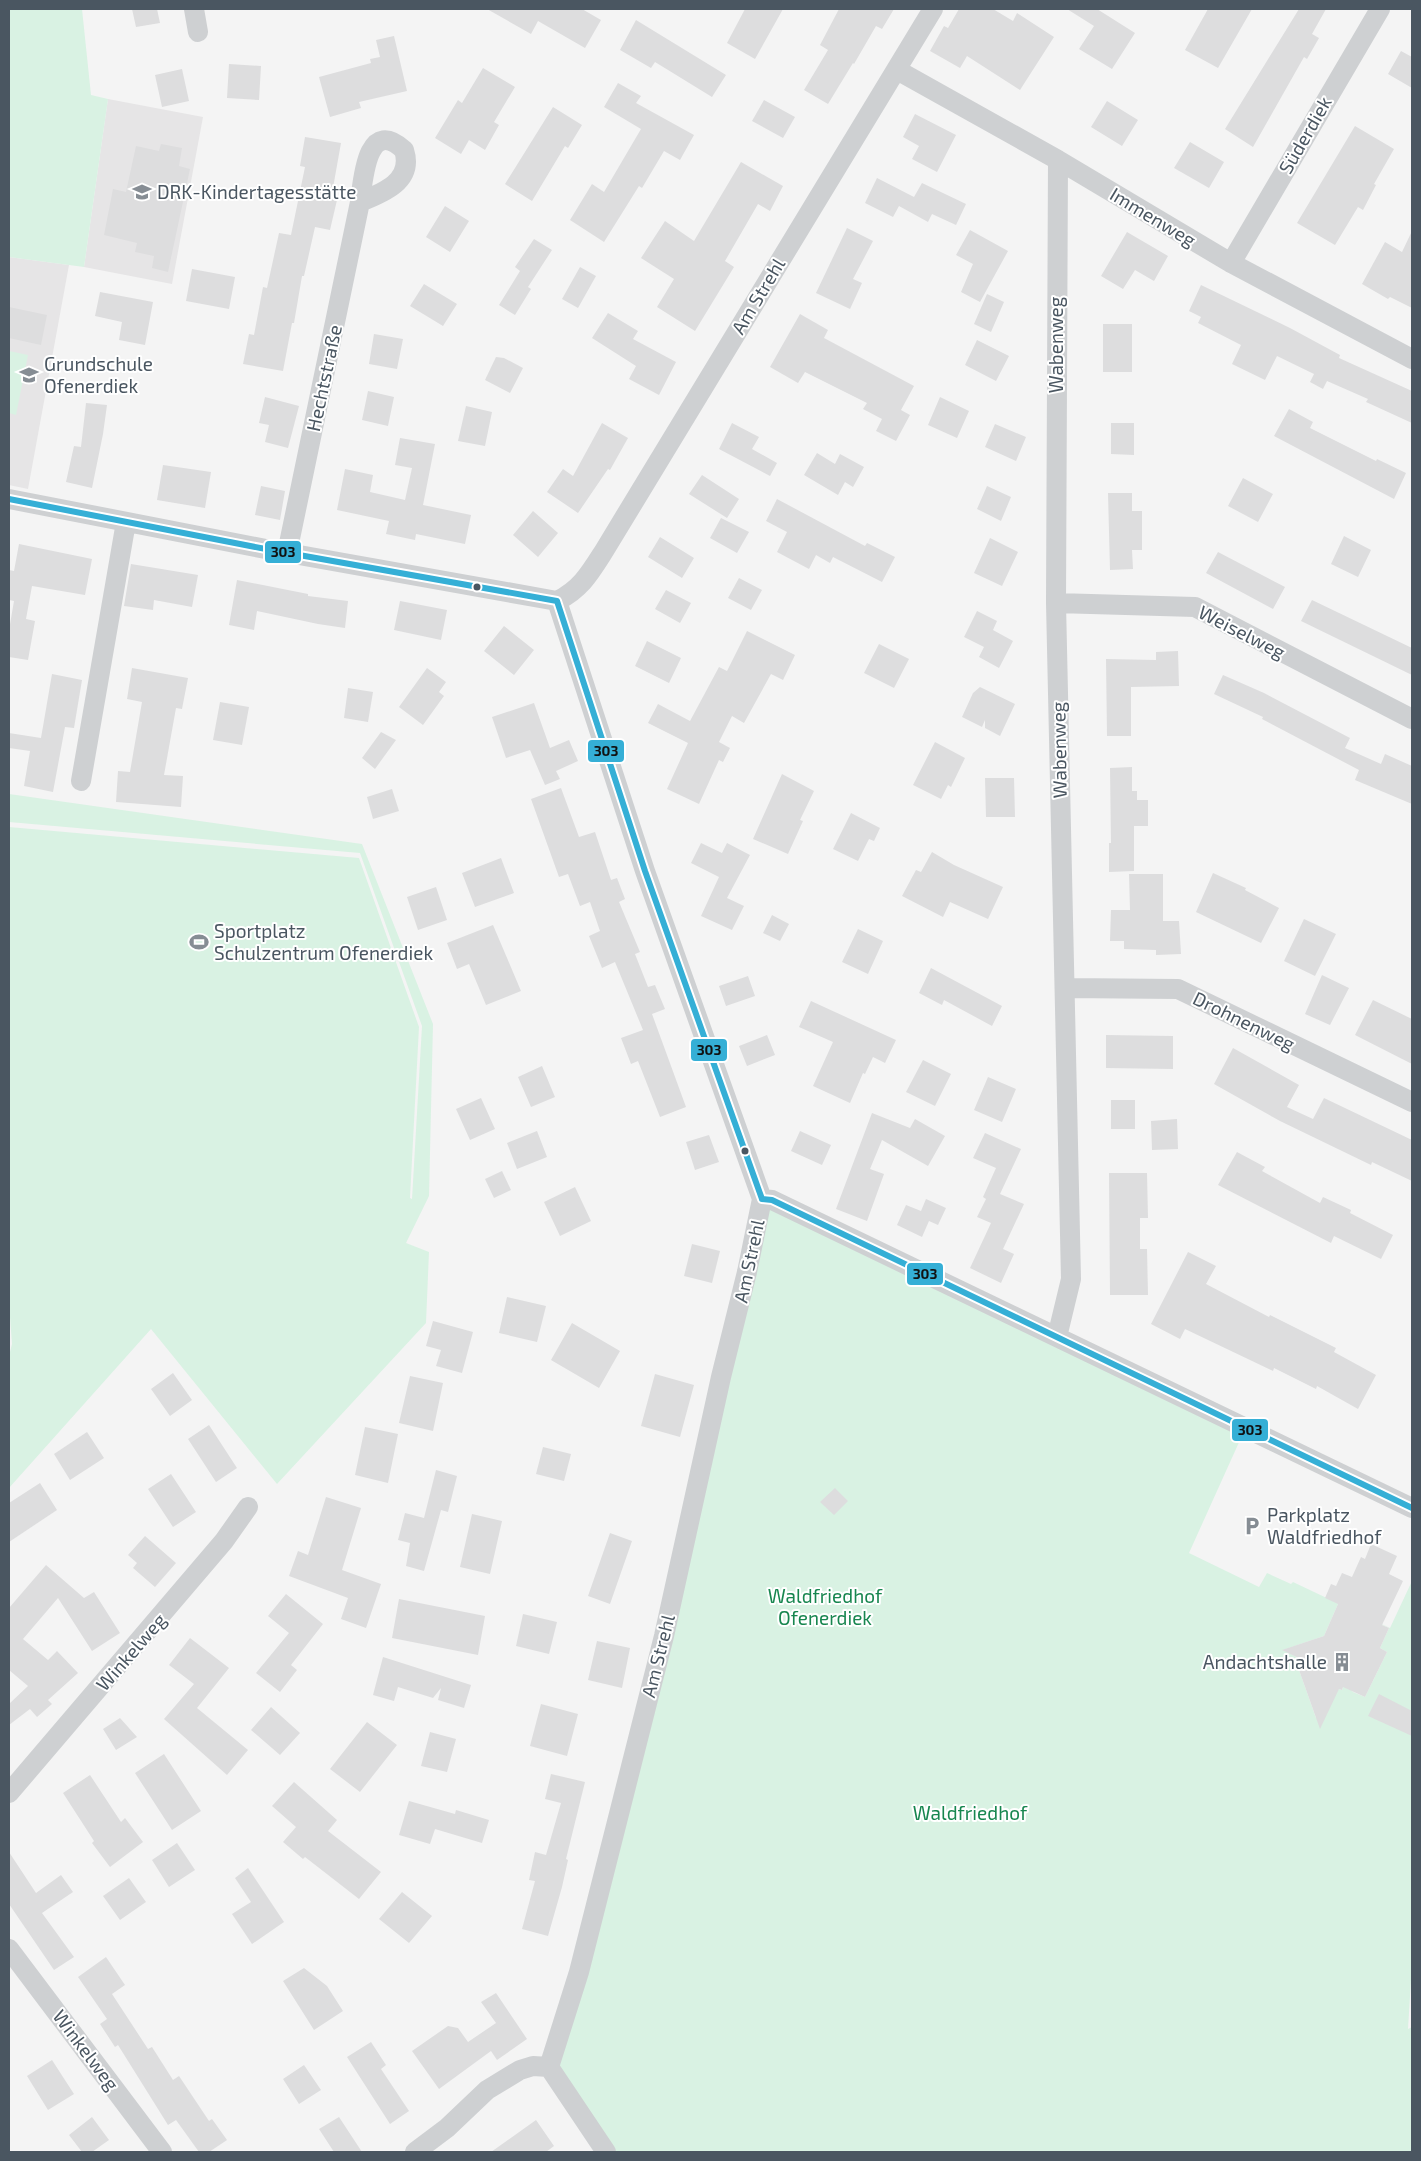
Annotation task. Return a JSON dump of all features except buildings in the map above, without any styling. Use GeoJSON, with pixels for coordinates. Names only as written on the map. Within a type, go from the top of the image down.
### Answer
{"type":"FeatureCollection","features":[{"type":"Feature","properties":{"kind":"street"},"geometry":{"type":"LineString","coordinates":[[194,9],[198,32]]}},
{"type":"Feature","properties":{"kind":"street","name":"Am Strehl"},"geometry":{"type":"LineString","coordinates":[[549,2068],[579,1972],[664,1636],[721,1377],[748,1272],[762,1198],[645,871],[557,601],[574,593],[599,560],[933,9]]}},
{"type":"Feature","properties":{"kind":"street","name":"Süderdiek"},"geometry":{"type":"LineString","coordinates":[[1231,262],[1380,9]]}},
{"type":"Feature","properties":{"kind":"street","name":"Immenweg"},"geometry":{"type":"LineString","coordinates":[[897,70],[1058,160],[1231,262],[1412,360]]}},
{"type":"Feature","properties":{"kind":"street","name":"Wabenweg"},"geometry":{"type":"LineString","coordinates":[[1057,1337],[1071,1279],[1056,603],[1058,160]]}},
{"type":"Feature","properties":{"kind":"street","name":"Hechtstraße"},"geometry":{"type":"LineString","coordinates":[[287,553],[360,202]]}},
{"type":"Feature","properties":{"kind":"street"},"geometry":{"type":"LineString","coordinates":[[9,499],[287,553],[557,601]]}},
{"type":"Feature","properties":{"kind":"street"},"geometry":{"type":"LineString","coordinates":[[82,781],[126,522]]}},
{"type":"Feature","properties":{"kind":"street","name":"Weiselweg"},"geometry":{"type":"LineString","coordinates":[[1056,603],[1195,606],[1412,719]]}},
{"type":"Feature","properties":{"kind":"street","name":"Drohnenweg"},"geometry":{"type":"LineString","coordinates":[[1065,988],[1178,989],[1412,1102]]}},
{"type":"Feature","properties":{"kind":"street"},"geometry":{"type":"LineString","coordinates":[[762,1198],[772,1200],[1412,1508]]}},
{"type":"Feature","properties":{"kind":"street","name":"Winkelweg"},"geometry":{"type":"LineString","coordinates":[[9,1793],[224,1542],[248,1507]]}},
{"type":"Feature","properties":{"kind":"street","name":"Winkelweg"},"geometry":{"type":"LineString","coordinates":[[9,1949],[162,2152]]}},
{"type":"Feature","properties":{"kind":"street"},"geometry":{"type":"LineString","coordinates":[[416,2152],[447,2128],[487,2090],[520,2070],[533,2066],[549,2068],[606,2152]]}},
{"type":"Feature","properties":{"kind":"shaded area","name":"DRK-Kindertagesstätte"},"geometry":{"type":"Polygon","coordinates":[[[108,99],[203,117],[172,284],[84,267],[108,99]]]}},
{"type":"Feature","properties":{"kind":"shaded area","name":"Grundschule Ofenerdiek"},"geometry":{"type":"Polygon","coordinates":[[[9,257],[69,265],[28,489],[9,485],[9,257]]]}},
{"type":"Feature","properties":{"kind":"green space"},"geometry":{"type":"Polygon","coordinates":[[[9,9],[82,9],[91,95],[108,99],[84,267],[9,257],[9,9]]]}},
{"type":"Feature","properties":{"kind":"green space"},"geometry":{"type":"Polygon","coordinates":[[[9,351],[28,355],[16,415],[9,413],[9,351]]]}},
{"type":"Feature","properties":{"kind":"green space"},"geometry":{"type":"Polygon","coordinates":[[[9,794],[362,844],[433,1024],[429,1196],[406,1243],[429,1252],[426,1323],[277,1484],[151,1329],[9,1488],[9,1356],[12,1344],[9,1304],[9,827],[359,858],[419,1027],[410,1198],[412,1199],[422,1026],[360,853],[9,822],[9,794]]]}},
{"type":"Feature","properties":{"kind":"green space","name":"Waldfriedhof"},"geometry":{"type":"Polygon","coordinates":[[[762,1199],[1245,1429],[1189,1553],[1259,1587],[1267,1573],[1291,1584],[1293,1582],[1390,1628],[1412,1581],[1412,1964],[1408,2029],[1412,2027],[1412,2152],[606,2152],[549,2067],[762,1199]],[[1338,1604],[1324,1636],[1283,1650],[1301,1659],[1303,1666],[1299,1670],[1316,1718],[1339,1689],[1342,1690],[1345,1683],[1353,1692],[1365,1697],[1387,1652],[1380,1648],[1389,1628],[1338,1604]]]}},
{"type":"Feature","properties":{"kind":"transit line","name":"303"},"geometry":{"type":"LineString","coordinates":[[9,499],[271,550],[557,601]]}},
{"type":"Feature","properties":{"kind":"transit line","name":"303"},"geometry":{"type":"LineString","coordinates":[[557,601],[645,871],[762,1199]]}},
{"type":"Feature","properties":{"kind":"transit line","name":"303"},"geometry":{"type":"LineString","coordinates":[[762,1199],[772,1200],[1412,1508]]}},
{"type":"Feature","properties":{"kind":"place","name":"DRK-Kindertagesstätte"},"geometry":{"type":"Point","coordinates":[142,192]}},
{"type":"Feature","properties":{"kind":"place","name":"Grundschule Ofenerdiek"},"geometry":{"type":"Point","coordinates":[29,375]}},
{"type":"Feature","properties":{"kind":"place","name":"Sportplatz Schulzentrum Ofenerdiek"},"geometry":{"type":"Point","coordinates":[199,942]}},
{"type":"Feature","properties":{"kind":"place","name":"Parkplatz Waldfriedhof"},"geometry":{"type":"Point","coordinates":[1252,1526]}},
{"type":"Feature","properties":{"kind":"place","name":"Andachtshalle"},"geometry":{"type":"Point","coordinates":[1342,1662]}},
{"type":"Feature","properties":{"kind":"park label","name":"Waldfriedhof Ofenerdiek"},"geometry":{"type":"Point","coordinates":[825,1607]}}]}
